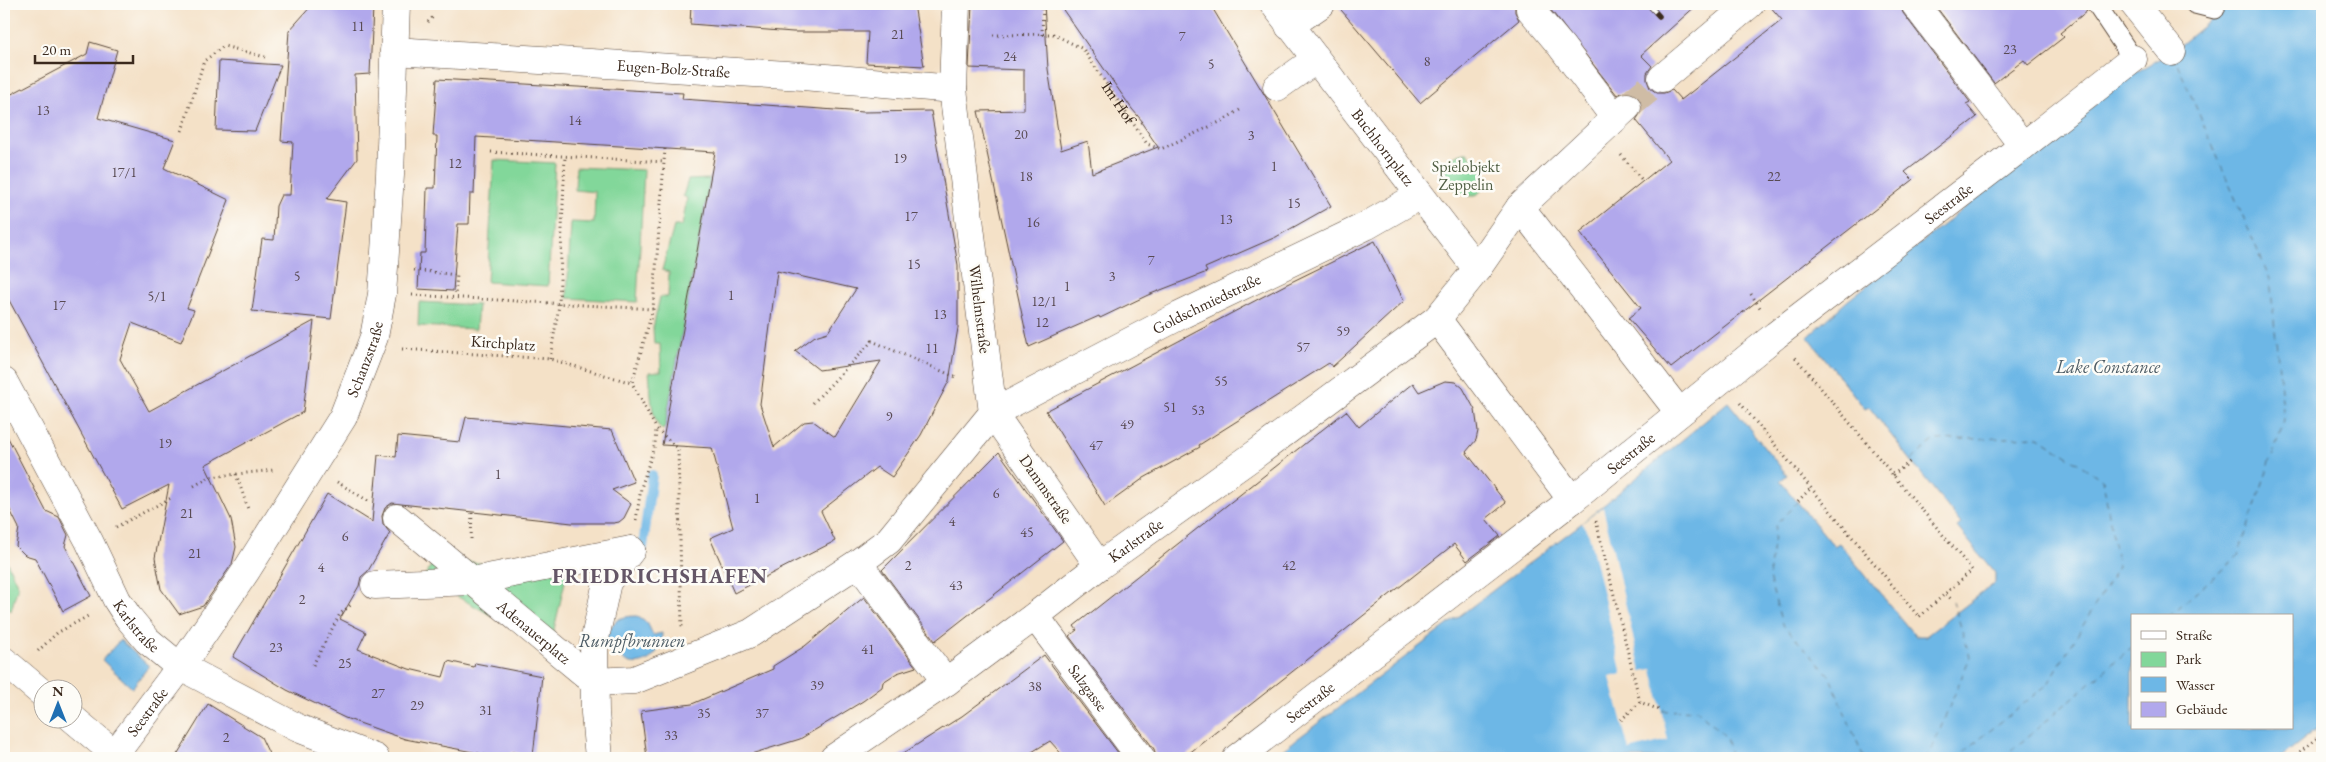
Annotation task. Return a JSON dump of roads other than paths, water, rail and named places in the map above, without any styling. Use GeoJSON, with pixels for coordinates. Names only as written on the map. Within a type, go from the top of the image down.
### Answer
{"type":"FeatureCollection","features":[{"type":"Feature","properties":{"kind":"street","name":"Schanzstraße"},"geometry":{"type":"LineString","coordinates":[[180,666],[246,572],[310,466],[343,417],[374,337],[383,280],[390,175],[396,4]]}},
{"type":"Feature","properties":{"kind":"street","name":"Wilhelmstraße"},"geometry":{"type":"LineString","coordinates":[[956,4],[953,89],[992,402]]}},
{"type":"Feature","properties":{"kind":"street","name":"Buchhornplatz"},"geometry":{"type":"LineString","coordinates":[[1322,4],[1281,15],[1477,269]]}},
{"type":"Feature","properties":{"kind":"street"},"geometry":{"type":"LineString","coordinates":[[1662,78],[1708,26],[1750,4]]}},
{"type":"Feature","properties":{"kind":"street"},"geometry":{"type":"LineString","coordinates":[[1915,4],[2023,146]]}},
{"type":"Feature","properties":{"kind":"street"},"geometry":{"type":"LineString","coordinates":[[2134,4],[2172,52]]}},
{"type":"Feature","properties":{"kind":"street"},"geometry":{"type":"LineString","coordinates":[[1530,9],[1621,113],[1520,207],[1477,269],[1437,319],[1577,495]]}},
{"type":"Feature","properties":{"kind":"street","name":"Eugen-Bolz-Straße"},"geometry":{"type":"LineString","coordinates":[[394,51],[803,76],[953,89]]}},
{"type":"Feature","properties":{"kind":"street","name":"Seestraße"},"geometry":{"type":"LineString","coordinates":[[1237,758],[1577,495],[1776,335],[2023,146],[2132,58]]}},
{"type":"Feature","properties":{"kind":"street"},"geometry":{"type":"LineString","coordinates":[[1277,87],[1315,60]]}},
{"type":"Feature","properties":{"kind":"street","name":"Goldschmiedstraße"},"geometry":{"type":"LineString","coordinates":[[992,402],[1179,316],[1366,226],[1420,195]]}},
{"type":"Feature","properties":{"kind":"street"},"geometry":{"type":"LineString","coordinates":[[1520,207],[1679,412]]}},
{"type":"Feature","properties":{"kind":"street","name":"Karlstraße"},"geometry":{"type":"LineString","coordinates":[[834,758],[946,682],[1099,566],[1253,456],[1437,319]]}},
{"type":"Feature","properties":{"kind":"street","name":"Karlstraße"},"geometry":{"type":"LineString","coordinates":[[4,382],[89,541],[117,600],[147,640],[180,666],[298,728],[375,758]]}},
{"type":"Feature","properties":{"kind":"street"},"geometry":{"type":"LineString","coordinates":[[595,682],[634,680],[751,632],[858,563],[889,540],[992,402]]}},
{"type":"Feature","properties":{"kind":"street","name":"Dammstraße"},"geometry":{"type":"LineString","coordinates":[[992,402],[1099,566]]}},
{"type":"Feature","properties":{"kind":"street","name":"Adenauerplatz"},"geometry":{"type":"LineString","coordinates":[[397,518],[595,682]]}},
{"type":"Feature","properties":{"kind":"street","name":"Adenauerplatz"},"geometry":{"type":"LineString","coordinates":[[375,585],[472,581],[631,550],[608,582],[594,643],[600,758]]}},
{"type":"Feature","properties":{"kind":"street"},"geometry":{"type":"LineString","coordinates":[[858,563],[946,682]]}},
{"type":"Feature","properties":{"kind":"street","name":"Salzgasse"},"geometry":{"type":"LineString","coordinates":[[1035,616],[1141,758]]}},
{"type":"Feature","properties":{"kind":"street"},"geometry":{"type":"LineString","coordinates":[[4,661],[32,685]]}},
{"type":"Feature","properties":{"kind":"street","name":"Seestraße"},"geometry":{"type":"LineString","coordinates":[[114,756],[180,666]]}},
{"type":"Feature","properties":{"kind":"street"},"geometry":{"type":"LineString","coordinates":[[82,727],[114,756]]}},
{"type":"Feature","properties":{"kind":"lane"},"geometry":{"type":"LineString","coordinates":[[2096,4],[2132,58]]}},
{"type":"Feature","properties":{"kind":"lane"},"geometry":{"type":"LineString","coordinates":[[2195,4],[2215,9]]}},
{"type":"Feature","properties":{"kind":"water","name":"Lake Constance"},"geometry":{"type":"Polygon","coordinates":[[[2230,4],[2322,4],[2322,725],[2280,758],[1272,758],[1582,523],[1728,402],[1787,475],[1780,481],[1834,546],[1839,543],[1915,636],[1926,636],[1995,583],[1995,573],[1957,527],[1961,524],[1869,407],[1865,409],[1808,337],[1846,302],[2133,74],[2172,52],[2230,4]]]}},
{"type":"Feature","properties":{"kind":"water","name":"Rumpfbrunnen"},"geometry":{"type":"Polygon","coordinates":[[[628,616],[637,616],[648,624],[653,635],[662,633],[660,644],[650,659],[635,663],[619,656],[613,647],[603,648],[610,628],[617,620],[628,616]]]}},
{"type":"Feature","properties":{"kind":"water"},"geometry":{"type":"Polygon","coordinates":[[[120,640],[149,666],[132,688],[102,660],[120,640]]]}},
{"type":"Feature","properties":{"kind":"waterway"},"geometry":{"type":"LineString","coordinates":[[643,547],[652,475]]}},
{"type":"Feature","properties":{"kind":"tunnel"},"geometry":{"type":"LineString","coordinates":[[1627,107],[1662,78]]}},
{"type":"Feature","properties":{"kind":"railway"},"geometry":{"type":"LineString","coordinates":[[1648,4],[1659,16]]}},
{"type":"Feature","properties":{"kind":"district","name":"FRIEDRICHSHAFEN"},"geometry":{"type":"Point","coordinates":[660,575]}},
{"type":"Feature","properties":{"kind":"park label","name":"Spielobjekt Zeppelin"},"geometry":{"type":"Point","coordinates":[1466,175]}}]}
